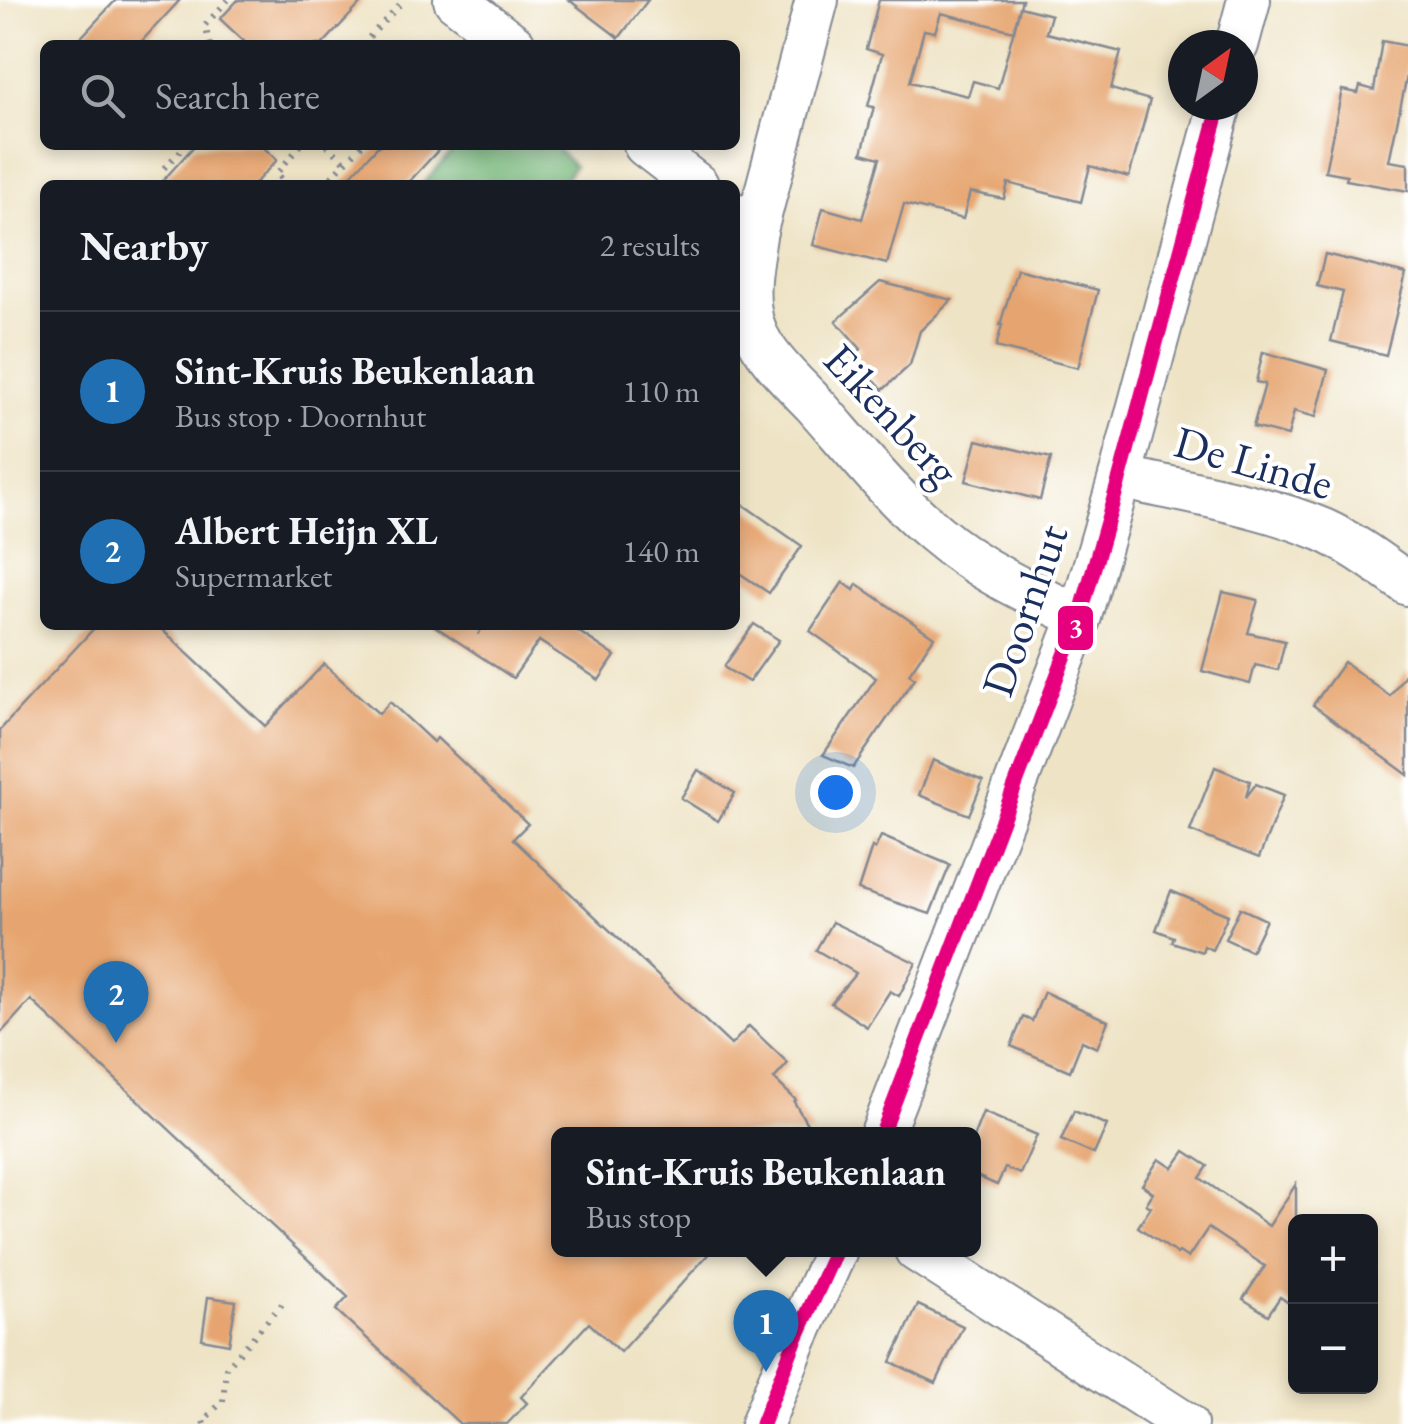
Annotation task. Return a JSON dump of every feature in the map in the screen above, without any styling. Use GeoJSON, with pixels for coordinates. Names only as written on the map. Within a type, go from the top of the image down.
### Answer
{"type":"FeatureCollection","features":[{"type":"Feature","properties":{"kind":"street"},"geometry":{"type":"LineString","coordinates":[[456,0],[508,40]]}},
{"type":"Feature","properties":{"kind":"street","name":"Eikenberg"},"geometry":{"type":"LineString","coordinates":[[817,0],[746,222],[748,298],[754,330],[776,364],[937,536],[995,575],[1080,616]]}},
{"type":"Feature","properties":{"kind":"street"},"geometry":{"type":"LineString","coordinates":[[1240,30],[1249,0]]}},
{"type":"Feature","properties":{"kind":"street","name":"Doornhut"},"geometry":{"type":"LineString","coordinates":[[885,1127],[1080,616],[1216,120]]}},
{"type":"Feature","properties":{"kind":"street"},"geometry":{"type":"LineString","coordinates":[[652,150],[690,180]]}},
{"type":"Feature","properties":{"kind":"street","name":"De Linde"},"geometry":{"type":"LineString","coordinates":[[1120,477],[1240,505],[1320,530],[1346,542],[1408,584]]}},
{"type":"Feature","properties":{"kind":"street"},"geometry":{"type":"LineString","coordinates":[[762,1424],[833,1257]]}},
{"type":"Feature","properties":{"kind":"street"},"geometry":{"type":"LineString","coordinates":[[927,1257],[1186,1424]]}},
{"type":"Feature","properties":{"kind":"path"},"geometry":{"type":"LineString","coordinates":[[209,40],[205,25],[228,0]]}},
{"type":"Feature","properties":{"kind":"path"},"geometry":{"type":"LineString","coordinates":[[367,40],[404,0]]}},
{"type":"Feature","properties":{"kind":"path"},"geometry":{"type":"LineString","coordinates":[[164,168],[181,150]]}},
{"type":"Feature","properties":{"kind":"path"},"geometry":{"type":"LineString","coordinates":[[283,180],[276,174],[297,150]]}},
{"type":"Feature","properties":{"kind":"path"},"geometry":{"type":"LineString","coordinates":[[333,150],[346,162]]}},
{"type":"Feature","properties":{"kind":"path"},"geometry":{"type":"LineString","coordinates":[[329,180],[357,150]]}},
{"type":"Feature","properties":{"kind":"path"},"geometry":{"type":"LineString","coordinates":[[204,1424],[223,1401],[226,1368],[282,1303]]}},
{"type":"Feature","properties":{"kind":"green space"},"geometry":{"type":"Polygon","coordinates":[[[454,150],[558,150],[574,166],[564,180],[426,180],[454,150]]]}},
{"type":"Feature","properties":{"kind":"building"},"geometry":{"type":"Polygon","coordinates":[[[116,0],[180,0],[143,40],[79,40],[116,0]]]}},
{"type":"Feature","properties":{"kind":"building"},"geometry":{"type":"Polygon","coordinates":[[[238,0],[364,0],[327,40],[243,40],[220,19],[238,0]]]}},
{"type":"Feature","properties":{"kind":"building"},"geometry":{"type":"Polygon","coordinates":[[[569,0],[648,0],[619,38],[569,0]]]}},
{"type":"Feature","properties":{"kind":"building"},"geometry":{"type":"Polygon","coordinates":[[[879,0],[1022,0],[1020,7],[1051,15],[1046,33],[1121,52],[1111,89],[1150,100],[1129,177],[1090,166],[1081,202],[1008,183],[1004,199],[970,192],[963,219],[904,204],[887,264],[813,245],[823,208],[862,219],[880,158],[862,153],[874,107],[868,106],[882,54],[866,49],[879,0]],[[941,13],[935,32],[924,30],[910,82],[968,96],[973,81],[998,88],[1014,31],[941,13]]]}},
{"type":"Feature","properties":{"kind":"building"},"geometry":{"type":"Polygon","coordinates":[[[1382,41],[1408,46],[1408,71],[1389,161],[1408,164],[1408,191],[1346,180],[1347,175],[1325,171],[1342,90],[1358,93],[1360,86],[1374,90],[1382,41]]]}},
{"type":"Feature","properties":{"kind":"building"},"geometry":{"type":"Polygon","coordinates":[[[190,150],[266,150],[277,160],[258,180],[164,180],[190,150]]]}},
{"type":"Feature","properties":{"kind":"building"},"geometry":{"type":"Polygon","coordinates":[[[374,150],[438,150],[411,180],[347,180],[374,150]]]}},
{"type":"Feature","properties":{"kind":"building"},"geometry":{"type":"Polygon","coordinates":[[[1325,254],[1406,274],[1386,355],[1331,341],[1343,292],[1317,286],[1325,254]]]}},
{"type":"Feature","properties":{"kind":"building"},"geometry":{"type":"Polygon","coordinates":[[[1017,269],[1098,290],[1078,368],[996,347],[1017,269]]]}},
{"type":"Feature","properties":{"kind":"building"},"geometry":{"type":"Polygon","coordinates":[[[880,282],[952,300],[920,331],[910,365],[883,390],[853,357],[861,349],[836,321],[880,282]]]}},
{"type":"Feature","properties":{"kind":"building"},"geometry":{"type":"Polygon","coordinates":[[[1263,352],[1328,370],[1316,417],[1294,411],[1288,436],[1253,427],[1265,384],[1256,382],[1263,352]]]}},
{"type":"Feature","properties":{"kind":"building"},"geometry":{"type":"Polygon","coordinates":[[[977,440],[1051,458],[1040,500],[966,481],[977,440]]]}},
{"type":"Feature","properties":{"kind":"building"},"geometry":{"type":"Polygon","coordinates":[[[740,503],[802,546],[769,593],[740,573],[740,503]]]}},
{"type":"Feature","properties":{"kind":"building"},"geometry":{"type":"Polygon","coordinates":[[[843,582],[854,590],[857,584],[934,637],[909,674],[915,678],[853,768],[823,755],[876,678],[810,631],[843,582]]]}},
{"type":"Feature","properties":{"kind":"building"},"geometry":{"type":"Polygon","coordinates":[[[1223,592],[1258,600],[1248,633],[1285,641],[1278,670],[1255,665],[1250,684],[1202,671],[1223,592]]]}},
{"type":"Feature","properties":{"kind":"building"},"geometry":{"type":"Polygon","coordinates":[[[754,624],[779,640],[749,682],[725,665],[754,624]]]}},
{"type":"Feature","properties":{"kind":"building"},"geometry":{"type":"Polygon","coordinates":[[[92,630],[162,630],[265,726],[324,664],[379,714],[390,702],[433,742],[437,738],[528,824],[513,839],[731,1045],[749,1026],[788,1063],[774,1079],[796,1100],[809,1127],[551,1127],[551,1257],[706,1257],[620,1352],[589,1323],[521,1397],[527,1403],[507,1424],[460,1424],[336,1310],[348,1297],[31,1000],[0,1034],[0,730],[92,630]]]}},
{"type":"Feature","properties":{"kind":"building"},"geometry":{"type":"Polygon","coordinates":[[[441,630],[576,630],[615,656],[599,680],[539,641],[513,678],[441,630]]]}},
{"type":"Feature","properties":{"kind":"building"},"geometry":{"type":"Polygon","coordinates":[[[1344,662],[1390,696],[1408,670],[1408,775],[1313,705],[1344,662]]]}},
{"type":"Feature","properties":{"kind":"building"},"geometry":{"type":"Polygon","coordinates":[[[933,760],[983,781],[969,815],[919,795],[933,760]]]}},
{"type":"Feature","properties":{"kind":"building"},"geometry":{"type":"Polygon","coordinates":[[[1215,767],[1250,781],[1246,797],[1256,784],[1284,795],[1259,858],[1190,831],[1215,767]]]}},
{"type":"Feature","properties":{"kind":"building"},"geometry":{"type":"Polygon","coordinates":[[[698,770],[735,793],[718,821],[681,798],[698,770]]]}},
{"type":"Feature","properties":{"kind":"building"},"geometry":{"type":"Polygon","coordinates":[[[881,836],[950,865],[930,914],[858,890],[872,847],[875,849],[881,836]]]}},
{"type":"Feature","properties":{"kind":"building"},"geometry":{"type":"Polygon","coordinates":[[[1171,891],[1228,915],[1212,950],[1204,946],[1202,952],[1172,942],[1174,937],[1156,930],[1171,891]]]}},
{"type":"Feature","properties":{"kind":"building"},"geometry":{"type":"Polygon","coordinates":[[[1240,908],[1266,920],[1251,951],[1225,939],[1240,908]]]}},
{"type":"Feature","properties":{"kind":"building"},"geometry":{"type":"Polygon","coordinates":[[[832,922],[916,963],[899,996],[890,991],[867,1027],[831,1003],[856,973],[816,950],[832,922]]]}},
{"type":"Feature","properties":{"kind":"building"},"geometry":{"type":"Polygon","coordinates":[[[1044,992],[1108,1021],[1097,1048],[1082,1041],[1070,1071],[1011,1046],[1023,1017],[1032,1021],[1044,992]]]}},
{"type":"Feature","properties":{"kind":"building"},"geometry":{"type":"Polygon","coordinates":[[[1074,1111],[1107,1125],[1094,1154],[1061,1140],[1074,1111]]]}},
{"type":"Feature","properties":{"kind":"building"},"geometry":{"type":"Polygon","coordinates":[[[983,1112],[1037,1135],[1020,1174],[1005,1168],[997,1185],[981,1178],[981,1127],[977,1127],[983,1112]]]}},
{"type":"Feature","properties":{"kind":"building"},"geometry":{"type":"Polygon","coordinates":[[[1185,1151],[1208,1166],[1200,1178],[1269,1226],[1296,1184],[1296,1214],[1288,1214],[1288,1302],[1280,1297],[1268,1315],[1243,1299],[1265,1266],[1208,1228],[1188,1258],[1138,1227],[1151,1207],[1146,1204],[1153,1193],[1142,1185],[1159,1159],[1173,1168],[1185,1151]]]}},
{"type":"Feature","properties":{"kind":"building"},"geometry":{"type":"Polygon","coordinates":[[[208,1297],[236,1301],[229,1344],[202,1339],[208,1297]]]}},
{"type":"Feature","properties":{"kind":"building"},"geometry":{"type":"Polygon","coordinates":[[[918,1305],[963,1326],[936,1383],[891,1362],[918,1305]]]}},
{"type":"Feature","properties":{"kind":"transit line","name":"3"},"geometry":{"type":"LineString","coordinates":[[885,1127],[1080,616],[1216,120]]}},
{"type":"Feature","properties":{"kind":"transit line","name":"3"},"geometry":{"type":"LineString","coordinates":[[762,1424],[833,1257]]}},
{"type":"Feature","properties":{"kind":"place","name":"Albert Heijn XL"},"geometry":{"type":"Point","coordinates":[116,1043]}},
{"type":"Feature","properties":{"kind":"place","name":"Sint-Kruis Beukenlaan"},"geometry":{"type":"Point","coordinates":[766,1372]}}]}
